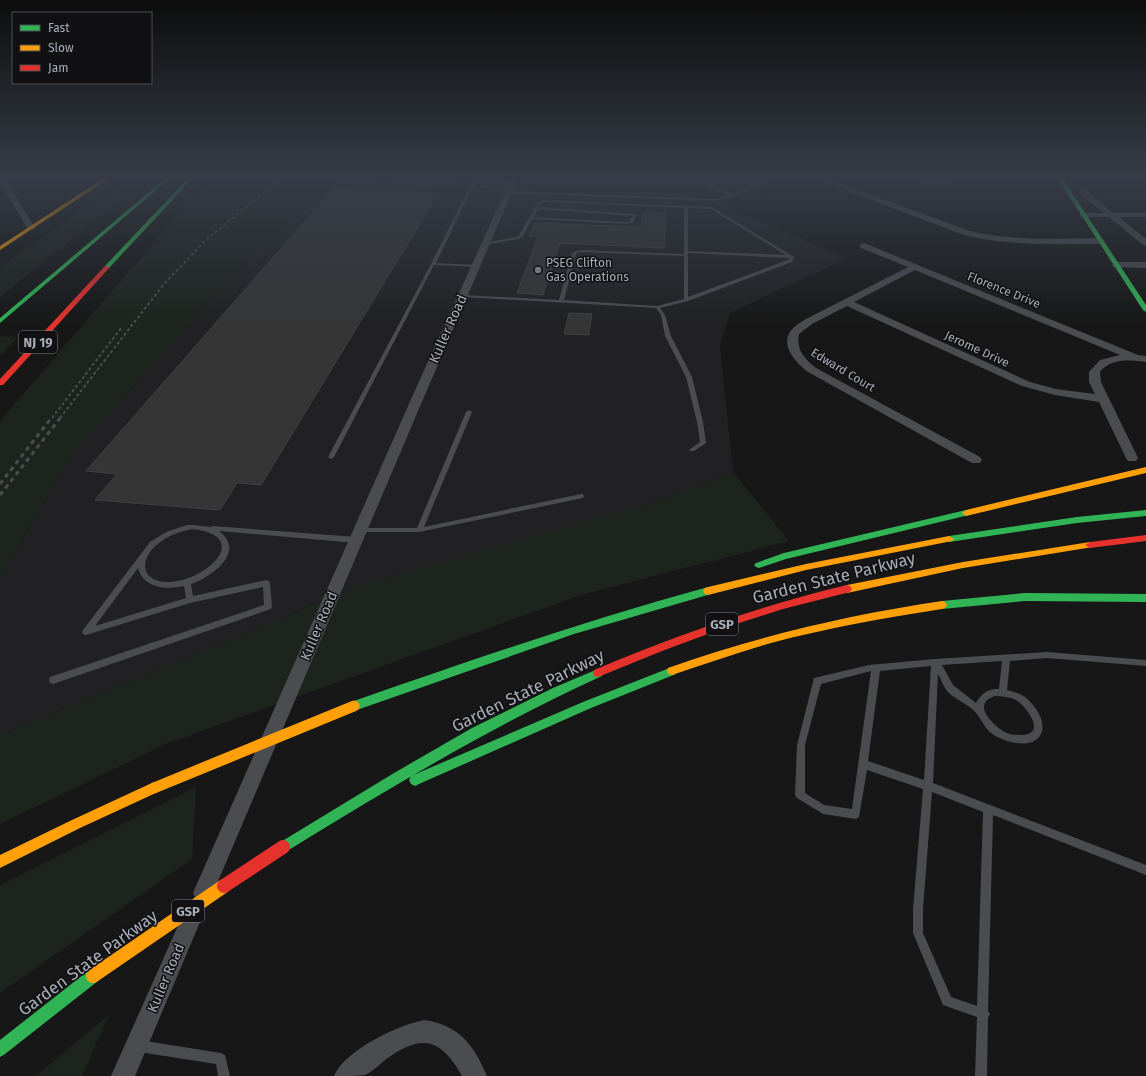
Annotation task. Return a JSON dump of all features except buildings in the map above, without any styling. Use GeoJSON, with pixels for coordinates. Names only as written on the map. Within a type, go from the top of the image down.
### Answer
{"type":"FeatureCollection","features":[{"type":"Feature","properties":{"kind":"main road"},"geometry":{"type":"LineString","coordinates":[[0,248],[34,226]]}},
{"type":"Feature","properties":{"kind":"main road"},"geometry":{"type":"LineString","coordinates":[[0,321],[111,226]]}},
{"type":"Feature","properties":{"kind":"main road","name":"NJ 19"},"geometry":{"type":"LineString","coordinates":[[2,387],[145,226]]}},
{"type":"Feature","properties":{"kind":"main road"},"geometry":{"type":"LineString","coordinates":[[1090,226],[1146,310]]}},
{"type":"Feature","properties":{"kind":"main road"},"geometry":{"type":"LineString","coordinates":[[0,313],[88,246]]}},
{"type":"Feature","properties":{"kind":"main road"},"geometry":{"type":"LineString","coordinates":[[747,570],[784,556],[1146,470]]}},
{"type":"Feature","properties":{"kind":"main road","name":"Garden State Parkway"},"geometry":{"type":"LineString","coordinates":[[0,862],[76,824],[154,788],[224,758],[354,706],[487,658],[607,620],[778,573],[886,550],[1003,530],[1146,513]]}},
{"type":"Feature","properties":{"kind":"main road","name":"Garden State Parkway"},"geometry":{"type":"LineString","coordinates":[[0,1049],[93,976],[240,874],[283,847],[442,751],[534,703],[623,662],[713,628],[799,600],[905,575],[1010,556],[1146,538]]}},
{"type":"Feature","properties":{"kind":"main road"},"geometry":{"type":"LineString","coordinates":[[607,620],[725,577]]}},
{"type":"Feature","properties":{"kind":"main road"},"geometry":{"type":"LineString","coordinates":[[334,816],[655,676],[765,640],[880,614],[955,603],[1008,598],[1146,598]]}},
{"type":"Feature","properties":{"kind":"street","name":"Kuller Road"},"geometry":{"type":"LineString","coordinates":[[123,1076],[494,226]]}},
{"type":"Feature","properties":{"kind":"street"},"geometry":{"type":"LineString","coordinates":[[949,226],[986,238],[1017,241],[1100,241]]}},
{"type":"Feature","properties":{"kind":"street"},"geometry":{"type":"LineString","coordinates":[[1126,226],[1146,243]]}},
{"type":"Feature","properties":{"kind":"street","name":"Florence Drive"},"geometry":{"type":"LineString","coordinates":[[864,246],[1134,357]]}},
{"type":"Feature","properties":{"kind":"street"},"geometry":{"type":"LineString","coordinates":[[1116,265],[1146,265]]}},
{"type":"Feature","properties":{"kind":"street","name":"Edward Court"},"geometry":{"type":"LineString","coordinates":[[915,267],[808,322],[794,333],[793,348],[796,355],[812,370],[976,460]]}},
{"type":"Feature","properties":{"kind":"street","name":"Jerome Drive"},"geometry":{"type":"LineString","coordinates":[[846,302],[1026,384],[1055,392],[1103,399]]}},
{"type":"Feature","properties":{"kind":"street"},"geometry":{"type":"LineString","coordinates":[[1132,458],[1095,382],[1094,372],[1106,361],[1134,357],[1146,359]]}},
{"type":"Feature","properties":{"kind":"street"},"geometry":{"type":"LineString","coordinates":[[346,1076],[371,1055],[390,1042],[408,1035],[426,1032],[440,1034],[450,1040],[461,1052],[475,1076]]}},
{"type":"Feature","properties":{"kind":"lane"},"geometry":{"type":"LineString","coordinates":[[331,457],[451,226]]}},
{"type":"Feature","properties":{"kind":"lane"},"geometry":{"type":"LineString","coordinates":[[486,244],[518,238],[521,236],[526,226]]}},
{"type":"Feature","properties":{"kind":"lane"},"geometry":{"type":"LineString","coordinates":[[686,226],[686,300]]}},
{"type":"Feature","properties":{"kind":"lane"},"geometry":{"type":"LineString","coordinates":[[742,226],[792,257]]}},
{"type":"Feature","properties":{"kind":"lane"},"geometry":{"type":"LineString","coordinates":[[561,302],[574,253],[578,251],[792,257]]}},
{"type":"Feature","properties":{"kind":"lane"},"geometry":{"type":"LineString","coordinates":[[463,296],[657,307],[686,300],[790,261],[792,257]]}},
{"type":"Feature","properties":{"kind":"lane"},"geometry":{"type":"LineString","coordinates":[[433,264],[476,266]]}},
{"type":"Feature","properties":{"kind":"lane"},"geometry":{"type":"LineString","coordinates":[[657,307],[663,315],[668,336],[689,377],[700,422],[703,443],[692,450]]}},
{"type":"Feature","properties":{"kind":"lane"},"geometry":{"type":"LineString","coordinates":[[419,530],[469,412]]}},
{"type":"Feature","properties":{"kind":"lane"},"geometry":{"type":"LineString","coordinates":[[53,680],[268,607],[266,583],[190,600],[86,632],[148,549],[162,537],[181,529],[205,527],[359,535],[419,530],[580,496]]}},
{"type":"Feature","properties":{"kind":"lane"},"geometry":{"type":"LineString","coordinates":[[148,549],[142,558],[140,567],[144,576],[152,582],[164,585],[187,582],[208,573],[218,563],[224,553],[226,544],[222,535],[215,530],[205,527]]}},
{"type":"Feature","properties":{"kind":"lane"},"geometry":{"type":"LineString","coordinates":[[187,582],[190,600]]}},
{"type":"Feature","properties":{"kind":"lane"},"geometry":{"type":"LineString","coordinates":[[876,668],[856,814],[823,809],[800,795],[801,745],[817,681],[876,668],[1006,657],[1047,655],[1146,663]]}},
{"type":"Feature","properties":{"kind":"lane"},"geometry":{"type":"LineString","coordinates":[[1003,693],[1006,657]]}},
{"type":"Feature","properties":{"kind":"lane"},"geometry":{"type":"LineString","coordinates":[[936,662],[950,688],[981,712]]}},
{"type":"Feature","properties":{"kind":"lane"},"geometry":{"type":"LineString","coordinates":[[936,662],[918,909],[918,933],[947,1001],[984,1014]]}},
{"type":"Feature","properties":{"kind":"lane"},"geometry":{"type":"LineString","coordinates":[[994,692],[1003,693],[1021,699],[1030,706],[1036,714],[1039,722],[1035,736],[1024,740],[1010,739],[991,728],[984,720],[980,705],[982,699],[987,694],[994,692]]}},
{"type":"Feature","properties":{"kind":"lane"},"geometry":{"type":"LineString","coordinates":[[863,764],[928,786],[1146,870]]}},
{"type":"Feature","properties":{"kind":"lane"},"geometry":{"type":"LineString","coordinates":[[981,1076],[984,1014],[988,809]]}},
{"type":"Feature","properties":{"kind":"lane"},"geometry":{"type":"LineString","coordinates":[[137,1045],[221,1059],[224,1076]]}},
{"type":"Feature","properties":{"kind":"shaded area"},"geometry":{"type":"Polygon","coordinates":[[[59,226],[88,226],[0,297],[0,266],[59,226]]]}},
{"type":"Feature","properties":{"kind":"shaded area"},"geometry":{"type":"Polygon","coordinates":[[[168,226],[282,226],[268,238],[71,455],[0,578],[0,421],[168,226]]]}},
{"type":"Feature","properties":{"kind":"shaded area"},"geometry":{"type":"Polygon","coordinates":[[[282,226],[772,226],[847,258],[730,313],[720,345],[733,472],[655,502],[333,593],[290,615],[0,735],[0,578],[71,455],[268,238],[282,226]]]}},
{"type":"Feature","properties":{"kind":"shaded area"},"geometry":{"type":"Polygon","coordinates":[[[0,336],[18,337],[0,356],[0,336]]]}},
{"type":"Feature","properties":{"kind":"shaded area"},"geometry":{"type":"Polygon","coordinates":[[[733,472],[789,541],[581,595],[168,743],[0,824],[0,735],[290,615],[333,593],[655,502],[733,472]]]}},
{"type":"Feature","properties":{"kind":"shaded area"},"geometry":{"type":"Polygon","coordinates":[[[196,787],[192,859],[0,993],[0,885],[196,787]]]}},
{"type":"Feature","properties":{"kind":"shaded area"},"geometry":{"type":"Polygon","coordinates":[[[109,1015],[82,1076],[36,1076],[109,1015]]]}},
{"type":"Feature","properties":{"kind":"railway"},"geometry":{"type":"LineString","coordinates":[[60,418],[164,284],[206,240],[223,226]]}},
{"type":"Feature","properties":{"kind":"railway"},"geometry":{"type":"LineString","coordinates":[[52,418],[122,327]]}},
{"type":"Feature","properties":{"kind":"railway"},"geometry":{"type":"LineString","coordinates":[[0,484],[52,417]]}},
{"type":"Feature","properties":{"kind":"railway"},"geometry":{"type":"LineString","coordinates":[[0,495],[61,417]]}},
{"type":"Feature","properties":{"kind":"traffic: fast"},"geometry":{"type":"LineString","coordinates":[[0,321],[112,226]]}},
{"type":"Feature","properties":{"kind":"traffic: fast"},"geometry":{"type":"LineString","coordinates":[[107,267],[146,226]]}},
{"type":"Feature","properties":{"kind":"traffic: fast"},"geometry":{"type":"LineString","coordinates":[[1091,226],[1146,310]]}},
{"type":"Feature","properties":{"kind":"traffic: fast"},"geometry":{"type":"LineString","coordinates":[[759,565],[784,556],[966,513]]}},
{"type":"Feature","properties":{"kind":"traffic: fast"},"geometry":{"type":"LineString","coordinates":[[949,539],[1077,520],[1146,513]]}},
{"type":"Feature","properties":{"kind":"traffic: fast"},"geometry":{"type":"LineString","coordinates":[[354,706],[574,630],[708,591]]}},
{"type":"Feature","properties":{"kind":"traffic: fast"},"geometry":{"type":"LineString","coordinates":[[942,605],[1025,597],[1146,598]]}},
{"type":"Feature","properties":{"kind":"traffic: fast"},"geometry":{"type":"LineString","coordinates":[[415,780],[587,705],[672,671]]}},
{"type":"Feature","properties":{"kind":"traffic: fast"},"geometry":{"type":"LineString","coordinates":[[283,847],[398,777],[476,732],[557,691],[598,673]]}},
{"type":"Feature","properties":{"kind":"traffic: fast"},"geometry":{"type":"LineString","coordinates":[[0,1049],[93,976]]}},
{"type":"Feature","properties":{"kind":"traffic: slow"},"geometry":{"type":"LineString","coordinates":[[0,248],[34,226]]}},
{"type":"Feature","properties":{"kind":"traffic: slow"},"geometry":{"type":"LineString","coordinates":[[966,513],[1146,470]]}},
{"type":"Feature","properties":{"kind":"traffic: slow"},"geometry":{"type":"LineString","coordinates":[[708,591],[806,567],[949,539]]}},
{"type":"Feature","properties":{"kind":"traffic: slow"},"geometry":{"type":"LineString","coordinates":[[847,589],[963,565],[1090,545]]}},
{"type":"Feature","properties":{"kind":"traffic: slow"},"geometry":{"type":"LineString","coordinates":[[672,671],[705,659],[805,630],[873,616],[942,605]]}},
{"type":"Feature","properties":{"kind":"traffic: slow"},"geometry":{"type":"LineString","coordinates":[[154,788],[354,706]]}},
{"type":"Feature","properties":{"kind":"traffic: slow"},"geometry":{"type":"LineString","coordinates":[[0,862],[76,824],[154,788]]}},
{"type":"Feature","properties":{"kind":"traffic: slow"},"geometry":{"type":"LineString","coordinates":[[93,976],[224,886]]}},
{"type":"Feature","properties":{"kind":"traffic: jam"},"geometry":{"type":"LineString","coordinates":[[0,383],[107,267]]}},
{"type":"Feature","properties":{"kind":"traffic: jam"},"geometry":{"type":"LineString","coordinates":[[1090,545],[1146,538]]}},
{"type":"Feature","properties":{"kind":"traffic: jam"},"geometry":{"type":"LineString","coordinates":[[598,673],[628,660],[721,625],[783,605],[847,589]]}},
{"type":"Feature","properties":{"kind":"traffic: jam"},"geometry":{"type":"LineString","coordinates":[[224,886],[283,847]]}},
{"type":"Feature","properties":{"kind":"place","name":"PSEG Clifton Gas Operations"},"geometry":{"type":"Point","coordinates":[538,270]}}]}
